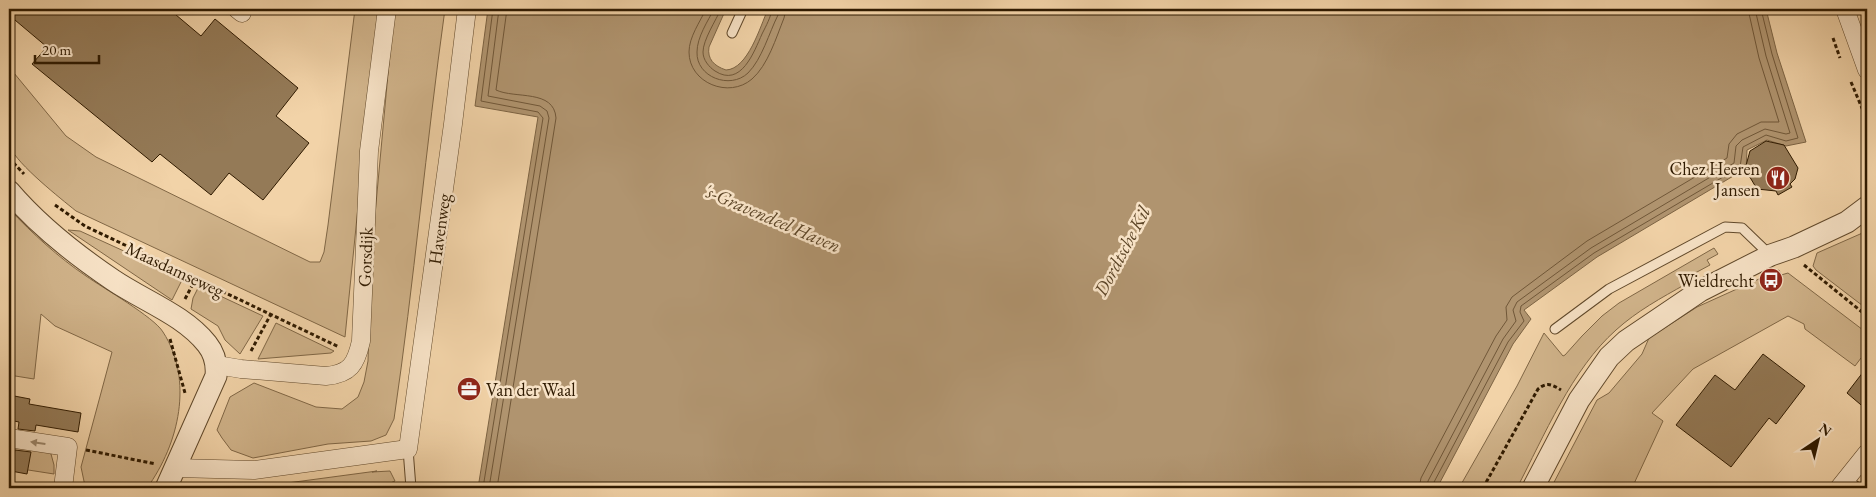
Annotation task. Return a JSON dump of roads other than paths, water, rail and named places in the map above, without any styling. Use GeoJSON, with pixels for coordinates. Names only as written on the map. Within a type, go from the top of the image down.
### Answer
{"type":"FeatureCollection","features":[{"type":"Feature","properties":{"kind":"street","name":"Gorsdijk"},"geometry":{"type":"LineString","coordinates":[[217,365],[241,369],[326,376],[346,372],[358,355],[362,341],[369,151],[387,9]]}},
{"type":"Feature","properties":{"kind":"street","name":"Havenweg"},"geometry":{"type":"LineString","coordinates":[[408,449],[467,9]]}},
{"type":"Feature","properties":{"kind":"street"},"geometry":{"type":"LineString","coordinates":[[1845,9],[1867,70]]}},
{"type":"Feature","properties":{"kind":"street","name":"Maasdamseweg"},"geometry":{"type":"LineString","coordinates":[[9,191],[46,227],[77,253],[114,280],[176,318],[199,335],[209,346],[217,365]]}},
{"type":"Feature","properties":{"kind":"street"},"geometry":{"type":"LineString","coordinates":[[1533,488],[1579,400],[1609,358],[1626,341],[1700,291],[1771,255],[1794,247],[1847,222],[1867,206]]}},
{"type":"Feature","properties":{"kind":"street"},"geometry":{"type":"LineString","coordinates":[[166,488],[210,392],[216,376],[217,365]]}},
{"type":"Feature","properties":{"kind":"street"},"geometry":{"type":"LineString","coordinates":[[9,438],[68,447],[63,488]]}},
{"type":"Feature","properties":{"kind":"street"},"geometry":{"type":"LineString","coordinates":[[175,468],[254,470],[408,449]]}},
{"type":"Feature","properties":{"kind":"street"},"geometry":{"type":"LineString","coordinates":[[1847,485],[1867,453]]}},
{"type":"Feature","properties":{"kind":"lane"},"geometry":{"type":"LineString","coordinates":[[732,33],[743,9]]}},
{"type":"Feature","properties":{"kind":"lane"},"geometry":{"type":"LineString","coordinates":[[1555,329],[1609,289],[1725,228],[1742,228],[1771,255]]}},
{"type":"Feature","properties":{"kind":"lane","name":"Havenweg"},"geometry":{"type":"LineString","coordinates":[[408,449],[411,488]]}},
{"type":"Feature","properties":{"kind":"water"},"geometry":{"type":"Polygon","coordinates":[[[488,9],[726,9],[709,47],[709,55],[712,62],[726,70],[734,68],[741,63],[747,55],[768,9],[1766,9],[1777,53],[1806,142],[1786,146],[1767,140],[1747,150],[1746,170],[1597,257],[1524,310],[1531,319],[1513,344],[1437,488],[478,488],[538,117],[475,106],[488,9]]]}},
{"type":"Feature","properties":{"kind":"place","name":"Chez Heeren Jansen"},"geometry":{"type":"Point","coordinates":[1778,178]}},
{"type":"Feature","properties":{"kind":"place","name":"Wieldrecht"},"geometry":{"type":"Point","coordinates":[1771,280]}},
{"type":"Feature","properties":{"kind":"place","name":"Van der Waal"},"geometry":{"type":"Point","coordinates":[469,389]}},
{"type":"Feature","properties":{"kind":"water label","name":"'s-Gravendeel Haven"},"geometry":{"type":"Point","coordinates":[772,218]}},
{"type":"Feature","properties":{"kind":"water label","name":"Dordtsche Kil"},"geometry":{"type":"Point","coordinates":[1122,251]}}]}
